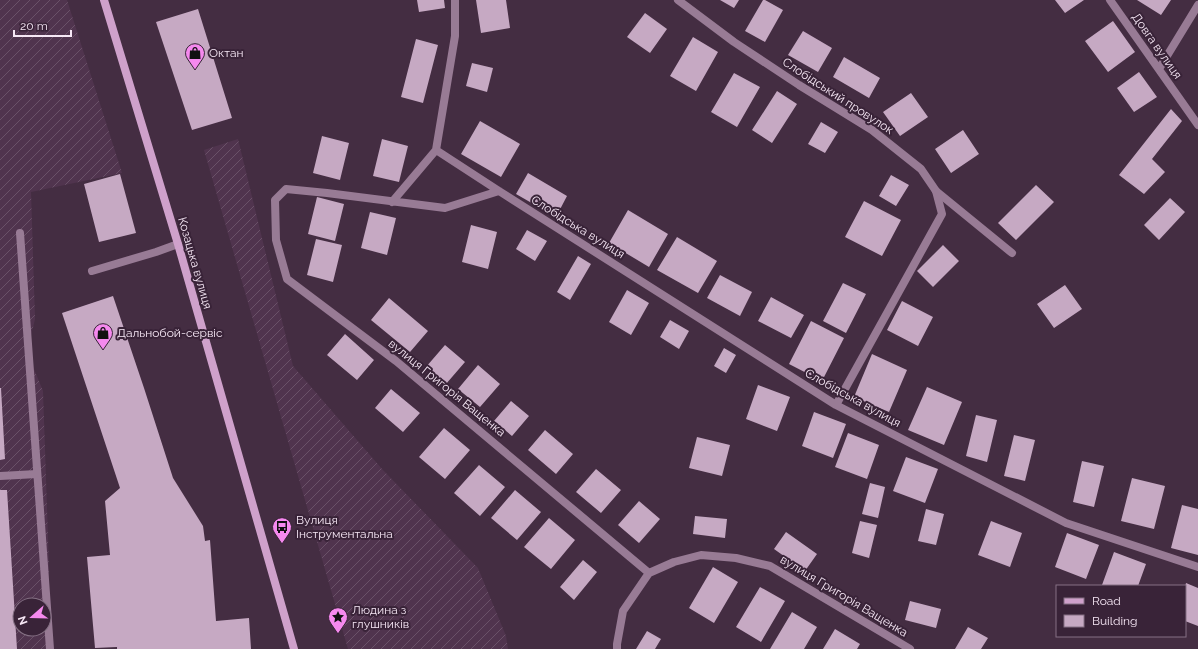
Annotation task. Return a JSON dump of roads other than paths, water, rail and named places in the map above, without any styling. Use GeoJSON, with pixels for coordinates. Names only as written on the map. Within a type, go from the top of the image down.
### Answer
{"type":"FeatureCollection","features":[{"type":"Feature","properties":{"kind":"main road","name":"Козацька вулиця"},"geometry":{"type":"LineString","coordinates":[[104,0],[178,244],[294,649]]}},
{"type":"Feature","properties":{"kind":"street"},"geometry":{"type":"LineString","coordinates":[[392,202],[436,150],[455,36],[455,0]]}},
{"type":"Feature","properties":{"kind":"street","name":"Слобідський провулок"},"geometry":{"type":"LineString","coordinates":[[678,0],[734,42],[799,85],[872,130],[921,169],[936,191],[942,214],[836,404]]}},
{"type":"Feature","properties":{"kind":"street","name":"Довга вулиця"},"geometry":{"type":"LineString","coordinates":[[1110,0],[1198,125]]}},
{"type":"Feature","properties":{"kind":"street"},"geometry":{"type":"LineString","coordinates":[[1159,70],[1198,4]]}},
{"type":"Feature","properties":{"kind":"street","name":"Слобідська вулиця"},"geometry":{"type":"LineString","coordinates":[[436,150],[836,404],[1066,523],[1198,567]]}},
{"type":"Feature","properties":{"kind":"street","name":"вулиця Григорія Ващенка"},"geometry":{"type":"LineString","coordinates":[[392,202],[286,189],[275,200],[276,240],[287,279],[396,361],[649,572],[674,562],[701,555],[736,558],[770,566],[910,649]]}},
{"type":"Feature","properties":{"kind":"street"},"geometry":{"type":"LineString","coordinates":[[392,202],[445,208],[499,191]]}},
{"type":"Feature","properties":{"kind":"street"},"geometry":{"type":"LineString","coordinates":[[936,191],[1012,253]]}},
{"type":"Feature","properties":{"kind":"street"},"geometry":{"type":"LineString","coordinates":[[20,232],[50,649]]}},
{"type":"Feature","properties":{"kind":"street"},"geometry":{"type":"LineString","coordinates":[[92,272],[178,244]]}},
{"type":"Feature","properties":{"kind":"street"},"geometry":{"type":"LineString","coordinates":[[0,476],[37,474]]}},
{"type":"Feature","properties":{"kind":"street"},"geometry":{"type":"LineString","coordinates":[[617,649],[623,611],[649,572]]}},
{"type":"Feature","properties":{"kind":"place","name":"Октан"},"geometry":{"type":"Point","coordinates":[195,70]}},
{"type":"Feature","properties":{"kind":"place","name":"Дальнобой-сервіс"},"geometry":{"type":"Point","coordinates":[103,350]}},
{"type":"Feature","properties":{"kind":"place","name":"Вулиця Інструментальна"},"geometry":{"type":"Point","coordinates":[282,544]}},
{"type":"Feature","properties":{"kind":"place","name":"Людина з глушників"},"geometry":{"type":"Point","coordinates":[338,634]}}]}
